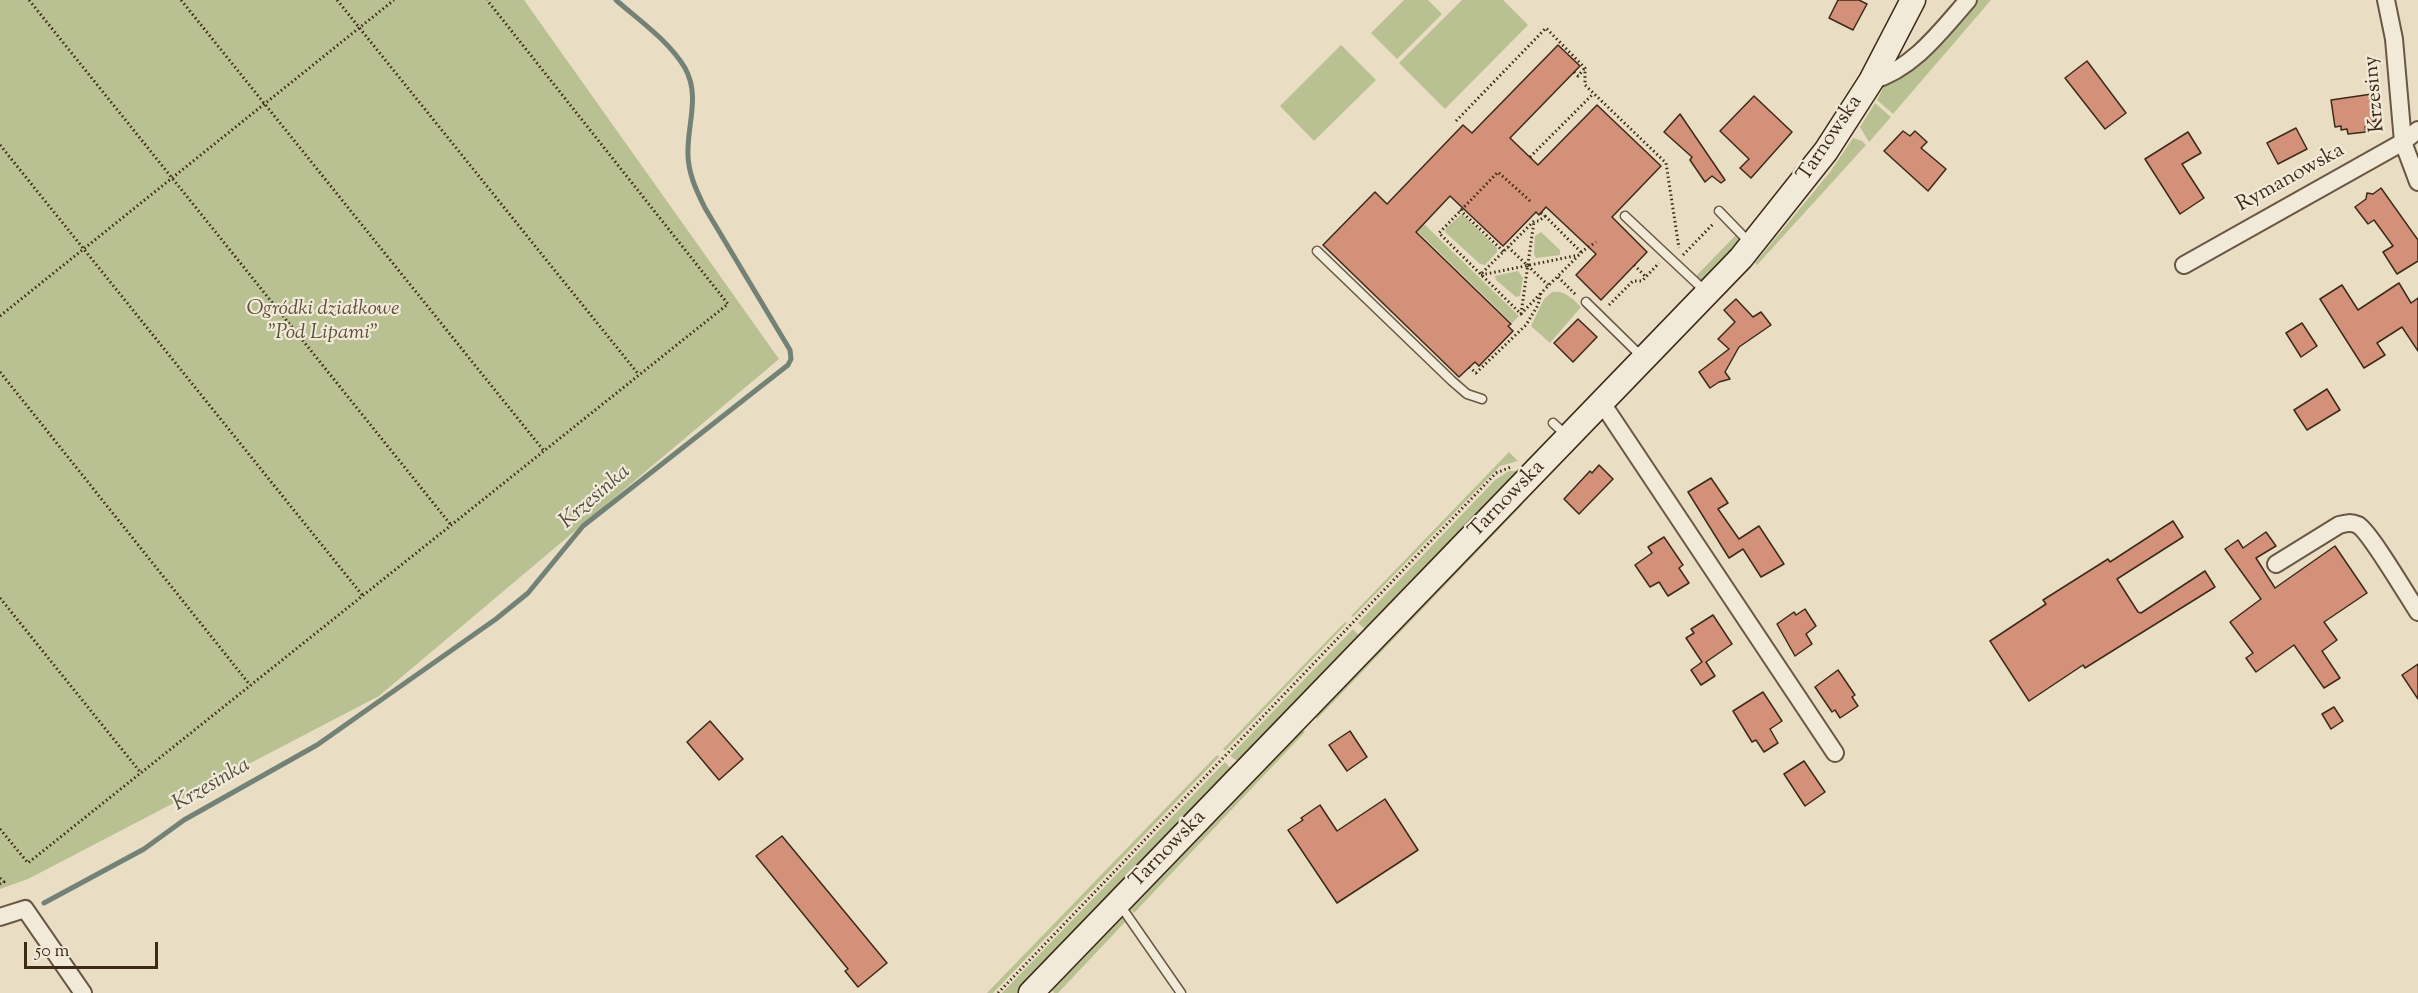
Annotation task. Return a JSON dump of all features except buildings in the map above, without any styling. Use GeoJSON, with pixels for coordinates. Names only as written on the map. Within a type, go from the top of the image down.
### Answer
{"type":"FeatureCollection","features":[{"type":"Feature","properties":{"kind":"street"},"geometry":{"type":"LineString","coordinates":[[1871,81],[1913,0]]}},
{"type":"Feature","properties":{"kind":"street","name":"Tarnowska"},"geometry":{"type":"LineString","coordinates":[[1030,993],[1118,903],[1560,430],[1602,403],[1708,294],[1752,244],[1826,152],[1871,81],[1886,77],[1903,67],[1927,47],[1968,0]]}},
{"type":"Feature","properties":{"kind":"street","name":"Krzesiny"},"geometry":{"type":"LineString","coordinates":[[2386,0],[2394,39],[2403,142],[2418,182]]}},
{"type":"Feature","properties":{"kind":"street","name":"Rymanowska"},"geometry":{"type":"LineString","coordinates":[[2184,265],[2403,142],[2418,130]]}},
{"type":"Feature","properties":{"kind":"street"},"geometry":{"type":"LineString","coordinates":[[1602,403],[1835,753]]}},
{"type":"Feature","properties":{"kind":"street"},"geometry":{"type":"LineString","coordinates":[[2276,564],[2339,525],[2356,524],[2367,535],[2418,612]]}},
{"type":"Feature","properties":{"kind":"street"},"geometry":{"type":"LineString","coordinates":[[0,917],[25,909],[83,993]]}},
{"type":"Feature","properties":{"kind":"lane"},"geometry":{"type":"LineString","coordinates":[[1721,213],[1752,244]]}},
{"type":"Feature","properties":{"kind":"lane"},"geometry":{"type":"LineString","coordinates":[[1625,216],[1708,294]]}},
{"type":"Feature","properties":{"kind":"lane"},"geometry":{"type":"LineString","coordinates":[[1317,251],[1452,381],[1467,394],[1482,399]]}},
{"type":"Feature","properties":{"kind":"lane"},"geometry":{"type":"LineString","coordinates":[[1586,303],[1644,359]]}},
{"type":"Feature","properties":{"kind":"lane"},"geometry":{"type":"LineString","coordinates":[[1118,903],[1181,993]]}},
{"type":"Feature","properties":{"kind":"path"},"geometry":{"type":"LineString","coordinates":[[29,0],[451,525]]}},
{"type":"Feature","properties":{"kind":"path"},"geometry":{"type":"LineString","coordinates":[[181,0],[544,451]]}},
{"type":"Feature","properties":{"kind":"path"},"geometry":{"type":"LineString","coordinates":[[337,0],[639,375]]}},
{"type":"Feature","properties":{"kind":"path"},"geometry":{"type":"LineString","coordinates":[[0,316],[394,0]]}},
{"type":"Feature","properties":{"kind":"path"},"geometry":{"type":"LineString","coordinates":[[0,829],[28,863],[728,304],[487,0]]}},
{"type":"Feature","properties":{"kind":"path"},"geometry":{"type":"LineString","coordinates":[[1456,121],[1546,28],[1586,68],[1585,86],[1666,163],[1680,258],[1721,213]]}},
{"type":"Feature","properties":{"kind":"path"},"geometry":{"type":"LineString","coordinates":[[1574,72],[1578,76],[1586,68]]}},
{"type":"Feature","properties":{"kind":"path"},"geometry":{"type":"LineString","coordinates":[[1530,158],[1593,94]]}},
{"type":"Feature","properties":{"kind":"path"},"geometry":{"type":"LineString","coordinates":[[0,145],[363,596]]}},
{"type":"Feature","properties":{"kind":"path"},"geometry":{"type":"LineString","coordinates":[[1521,314],[1439,233],[1498,172],[1530,201]]}},
{"type":"Feature","properties":{"kind":"path"},"geometry":{"type":"LineString","coordinates":[[1460,210],[1504,252]]}},
{"type":"Feature","properties":{"kind":"path"},"geometry":{"type":"LineString","coordinates":[[1481,275],[1534,221],[1539,221],[1543,214],[1581,254]]}},
{"type":"Feature","properties":{"kind":"path"},"geometry":{"type":"LineString","coordinates":[[1521,314],[1534,221]]}},
{"type":"Feature","properties":{"kind":"path"},"geometry":{"type":"LineString","coordinates":[[1521,314],[1596,242]]}},
{"type":"Feature","properties":{"kind":"path"},"geometry":{"type":"LineString","coordinates":[[1508,247],[1549,286]]}},
{"type":"Feature","properties":{"kind":"path"},"geometry":{"type":"LineString","coordinates":[[1481,275],[1581,254]]}},
{"type":"Feature","properties":{"kind":"path"},"geometry":{"type":"LineString","coordinates":[[1599,315],[1633,281],[1642,281],[1667,255]]}},
{"type":"Feature","properties":{"kind":"path"},"geometry":{"type":"LineString","coordinates":[[1634,265],[1646,277]]}},
{"type":"Feature","properties":{"kind":"path"},"geometry":{"type":"LineString","coordinates":[[1558,277],[1586,303]]}},
{"type":"Feature","properties":{"kind":"path"},"geometry":{"type":"LineString","coordinates":[[1469,367],[1476,374],[1526,325],[1538,306],[1541,293]]}},
{"type":"Feature","properties":{"kind":"path"},"geometry":{"type":"LineString","coordinates":[[0,372],[250,685]]}},
{"type":"Feature","properties":{"kind":"path"},"geometry":{"type":"LineString","coordinates":[[998,993],[1496,473],[1518,466]]}},
{"type":"Feature","properties":{"kind":"path"},"geometry":{"type":"LineString","coordinates":[[0,598],[141,773]]}},
{"type":"Feature","properties":{"kind":"path"},"geometry":{"type":"LineString","coordinates":[[0,878],[4,882],[0,884]]}},
{"type":"Feature","properties":{"kind":"green space","name":"Ogródki działkowe \"Pod Lipami\""},"geometry":{"type":"Polygon","coordinates":[[[0,0],[524,0],[779,359],[379,696],[28,879],[0,889],[0,0]]]}},
{"type":"Feature","properties":{"kind":"green space"},"geometry":{"type":"Polygon","coordinates":[[[1404,0],[1428,0],[1442,14],[1397,59],[1371,33],[1404,0]]]}},
{"type":"Feature","properties":{"kind":"green space"},"geometry":{"type":"Polygon","coordinates":[[[1462,0],[1503,0],[1528,25],[1445,109],[1399,63],[1462,0]]]}},
{"type":"Feature","properties":{"kind":"green space"},"geometry":{"type":"Polygon","coordinates":[[[1978,0],[1991,0],[1893,114],[1877,100],[1884,86],[1900,79],[1921,62],[1978,0]]]}},
{"type":"Feature","properties":{"kind":"green space"},"geometry":{"type":"Polygon","coordinates":[[[1341,45],[1376,80],[1314,141],[1280,106],[1341,45]]]}},
{"type":"Feature","properties":{"kind":"green space"},"geometry":{"type":"Polygon","coordinates":[[[1875,103],[1891,117],[1869,142],[1860,127],[1875,103]]]}},
{"type":"Feature","properties":{"kind":"green space"},"geometry":{"type":"Polygon","coordinates":[[[1853,138],[1866,145],[1757,265],[1755,263],[1830,172],[1853,138]]]}},
{"type":"Feature","properties":{"kind":"green space"},"geometry":{"type":"Polygon","coordinates":[[[1462,214],[1497,248],[1497,252],[1485,265],[1480,264],[1445,232],[1446,228],[1462,214]]]}},
{"type":"Feature","properties":{"kind":"green space"},"geometry":{"type":"Polygon","coordinates":[[[1413,222],[1425,225],[1519,316],[1512,323],[1410,224],[1413,222]]]}},
{"type":"Feature","properties":{"kind":"green space"},"geometry":{"type":"Polygon","coordinates":[[[1541,232],[1560,250],[1560,255],[1536,258],[1534,254],[1535,236],[1541,232]]]}},
{"type":"Feature","properties":{"kind":"green space"},"geometry":{"type":"Polygon","coordinates":[[[1736,235],[1743,243],[1711,277],[1700,280],[1696,276],[1736,235]]]}},
{"type":"Feature","properties":{"kind":"green space"},"geometry":{"type":"Polygon","coordinates":[[[1518,271],[1523,278],[1520,296],[1516,297],[1496,280],[1495,276],[1518,271]]]}},
{"type":"Feature","properties":{"kind":"green space"},"geometry":{"type":"Polygon","coordinates":[[[1552,292],[1565,294],[1581,307],[1550,343],[1531,326],[1544,299],[1552,292]]]}},
{"type":"Feature","properties":{"kind":"green space"},"geometry":{"type":"Polygon","coordinates":[[[1509,452],[1518,461],[1500,466],[1353,617],[1351,616],[1509,452]]]}},
{"type":"Feature","properties":{"kind":"green space"},"geometry":{"type":"Polygon","coordinates":[[[1509,471],[1521,471],[1369,633],[1358,623],[1495,480],[1509,471]]]}},
{"type":"Feature","properties":{"kind":"green space"},"geometry":{"type":"Polygon","coordinates":[[[1523,504],[1317,719],[1313,714],[1511,508],[1523,504]]]}},
{"type":"Feature","properties":{"kind":"green space"},"geometry":{"type":"Polygon","coordinates":[[[1345,622],[1347,623],[1225,751],[1223,749],[1345,622]]]}},
{"type":"Feature","properties":{"kind":"green space"},"geometry":{"type":"Polygon","coordinates":[[[1353,629],[1363,639],[1239,762],[1230,756],[1353,629]]]}},
{"type":"Feature","properties":{"kind":"green space"},"geometry":{"type":"Polygon","coordinates":[[[1299,729],[1305,732],[1134,913],[1128,906],[1299,729]]]}},
{"type":"Feature","properties":{"kind":"green space"},"geometry":{"type":"Polygon","coordinates":[[[1217,755],[1219,757],[993,993],[987,993],[1217,755]]]}},
{"type":"Feature","properties":{"kind":"green space"},"geometry":{"type":"Polygon","coordinates":[[[1225,762],[1232,770],[1022,993],[1002,993],[1225,762]]]}},
{"type":"Feature","properties":{"kind":"green space"},"geometry":{"type":"Polygon","coordinates":[[[1119,916],[1127,920],[1058,993],[1054,993],[1050,987],[1119,916]]]}},
{"type":"Feature","properties":{"kind":"waterway","name":"Krzesinka"},"geometry":{"type":"LineString","coordinates":[[44,903],[144,849],[184,820],[317,745],[496,619],[528,593],[583,526],[788,365],[791,359],[790,350],[705,208],[693,180],[688,150],[693,98],[685,68],[662,40],[616,0]]}}]}
